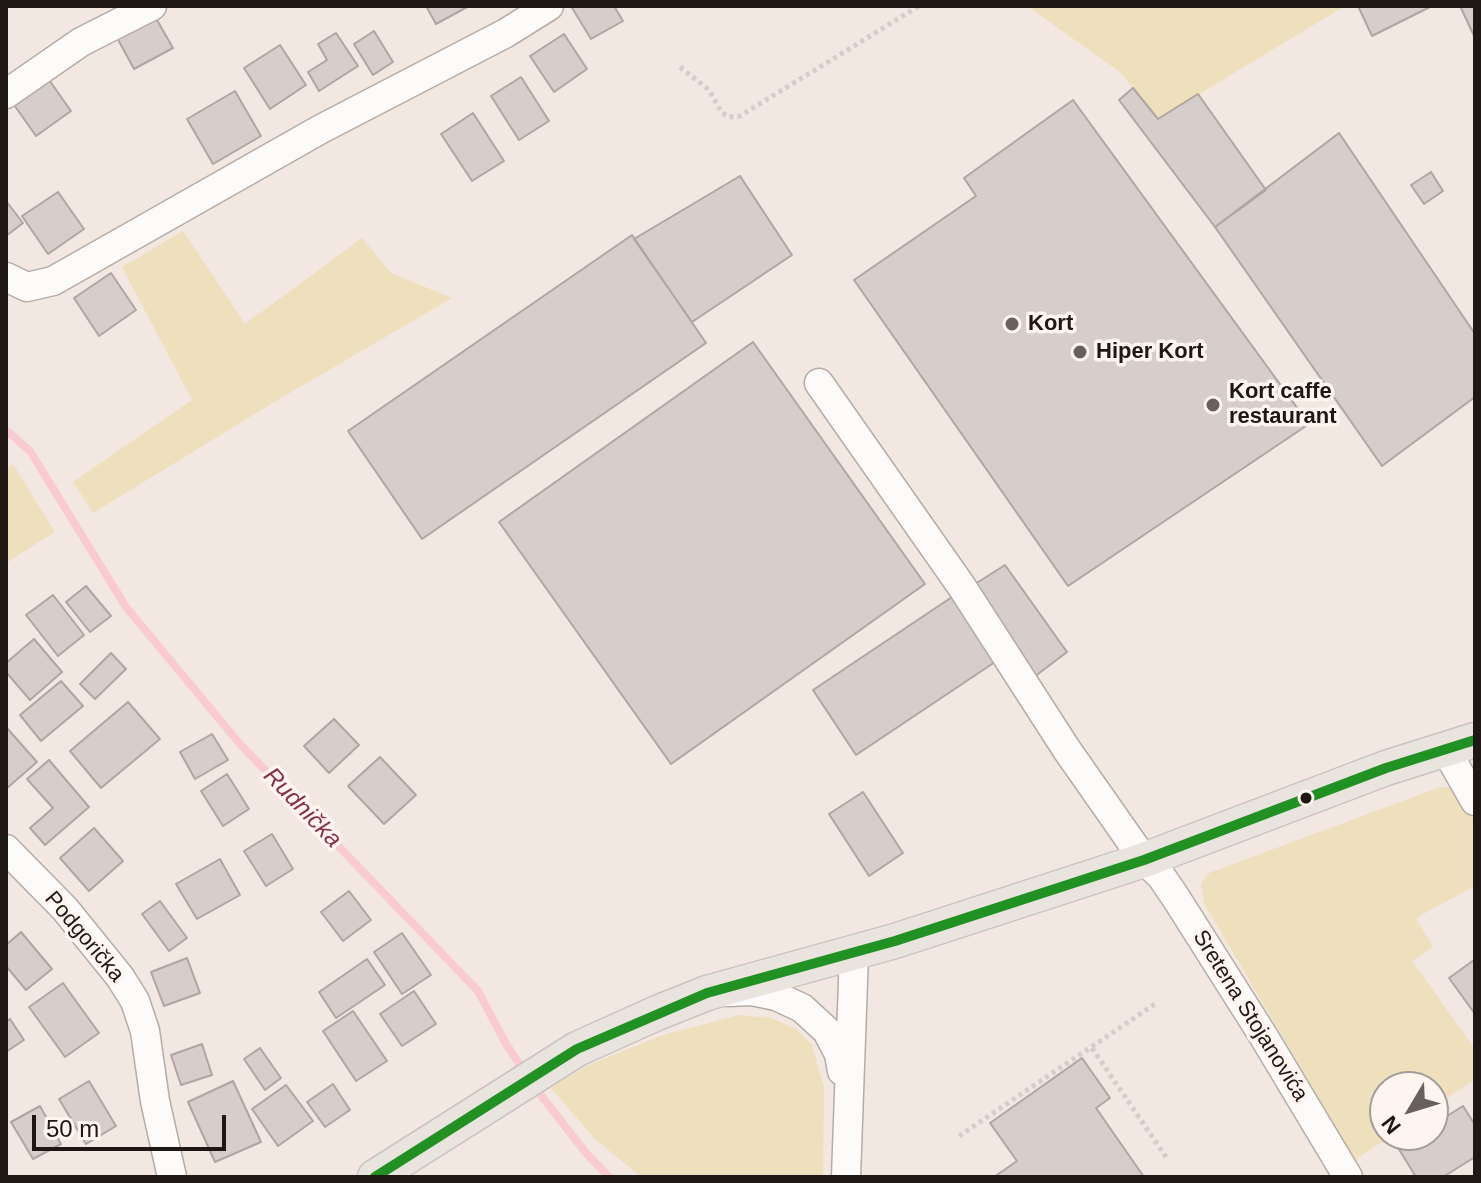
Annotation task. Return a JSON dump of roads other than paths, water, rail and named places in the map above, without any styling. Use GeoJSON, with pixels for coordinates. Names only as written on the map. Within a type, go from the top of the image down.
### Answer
{"type":"FeatureCollection","features":[{"type":"Feature","properties":{"kind":"main road"},"geometry":{"type":"LineString","coordinates":[[375,1177],[590,1043],[707,993],[854,953],[1144,860],[1386,768],[1460,745]]}},
{"type":"Feature","properties":{"kind":"street"},"geometry":{"type":"LineString","coordinates":[[6,94],[81,42],[152,6]]}},
{"type":"Feature","properties":{"kind":"street"},"geometry":{"type":"LineString","coordinates":[[6,277],[27,287],[53,281],[321,129],[506,33],[549,6]]}},
{"type":"Feature","properties":{"kind":"street","name":"Sretena Stojanovića"},"geometry":{"type":"LineString","coordinates":[[819,383],[962,587],[1067,750],[1144,860],[1161,876],[1176,898],[1348,1177]]}},
{"type":"Feature","properties":{"kind":"street"},"geometry":{"type":"LineString","coordinates":[[1460,745],[1475,801]]}},
{"type":"Feature","properties":{"kind":"street","name":"Podgorička"},"geometry":{"type":"LineString","coordinates":[[6,849],[65,909],[120,977],[135,1001],[145,1031],[155,1101],[172,1177]]}},
{"type":"Feature","properties":{"kind":"street"},"geometry":{"type":"LineString","coordinates":[[846,1177],[854,953]]}},
{"type":"Feature","properties":{"kind":"street"},"geometry":{"type":"LineString","coordinates":[[707,993],[752,991],[776,996],[802,1008],[827,1031],[839,1054],[848,1100]]}},
{"type":"Feature","properties":{"kind":"waterway","name":"Rudnička"},"geometry":{"type":"LineString","coordinates":[[6,430],[30,451],[126,607],[239,743],[478,991],[526,1074]]}},
{"type":"Feature","properties":{"kind":"waterway","name":"Rudnička"},"geometry":{"type":"LineString","coordinates":[[533,1085],[586,1153],[609,1177]]}},
{"type":"Feature","properties":{"kind":"place","name":"Kort"},"geometry":{"type":"Point","coordinates":[1012,324]}},
{"type":"Feature","properties":{"kind":"place","name":"Hiper Kort"},"geometry":{"type":"Point","coordinates":[1080,352]}},
{"type":"Feature","properties":{"kind":"place","name":"Kort caffe restaurant"},"geometry":{"type":"Point","coordinates":[1213,405]}}]}
